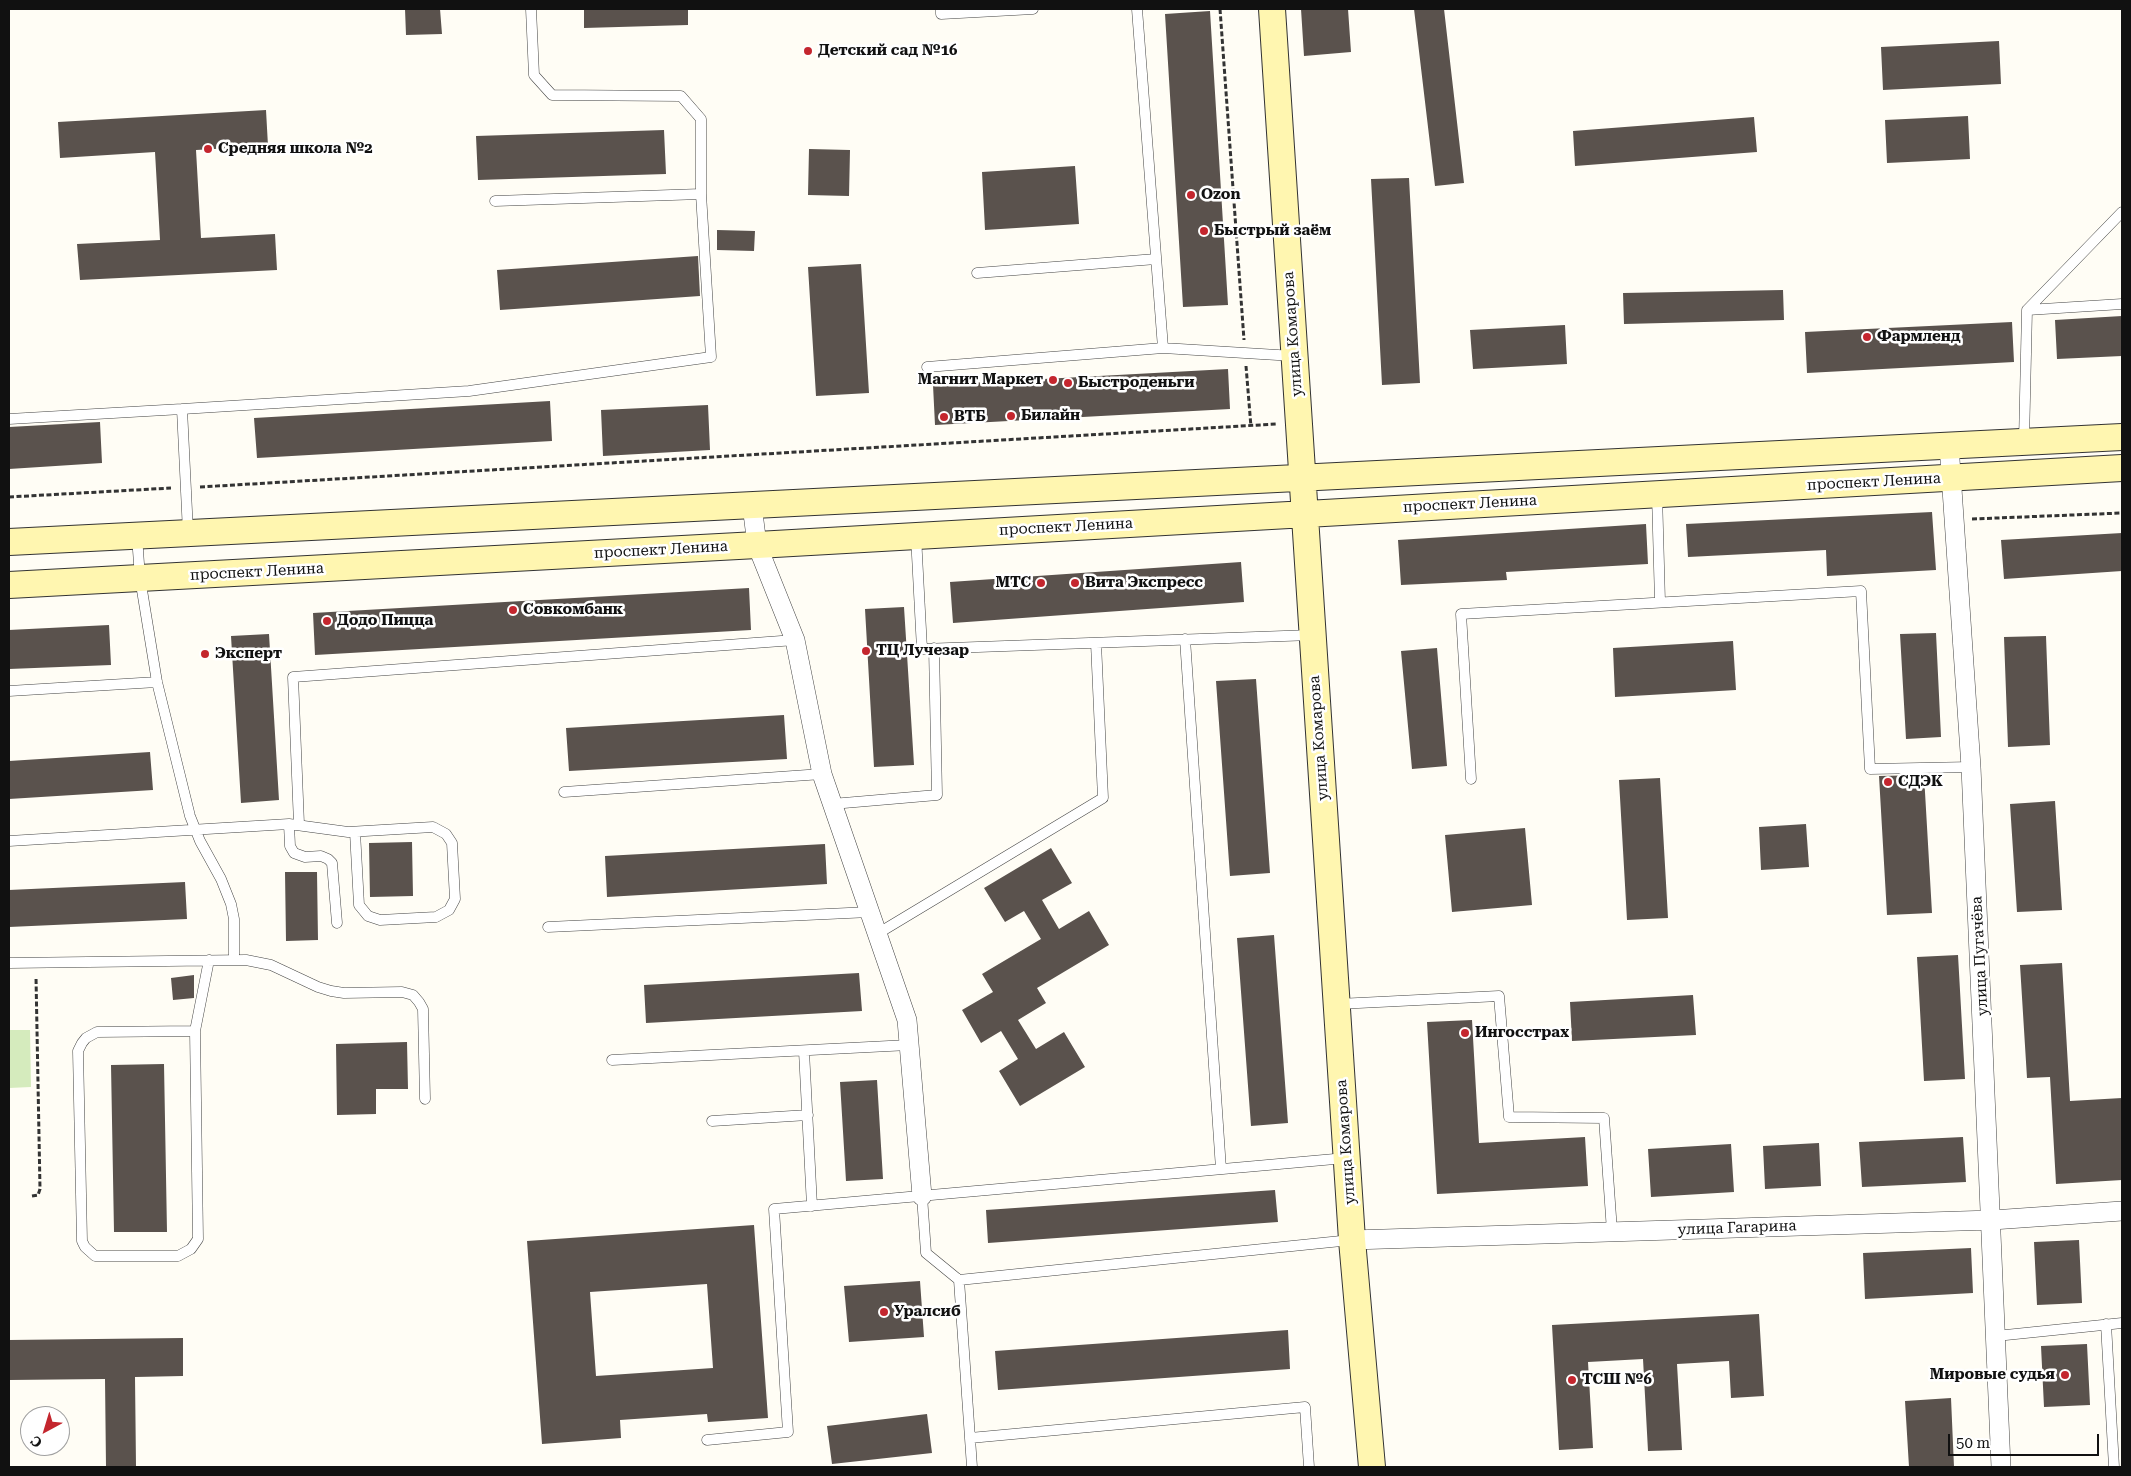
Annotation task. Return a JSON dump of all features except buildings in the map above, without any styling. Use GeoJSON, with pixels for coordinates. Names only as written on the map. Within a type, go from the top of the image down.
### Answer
{"type":"FeatureCollection","features":[{"type":"Feature","properties":{"kind":"street","name":"улица Комарова"},"geometry":{"type":"LineString","coordinates":[[1272,9],[1352,1240],[1372,1467]]}},
{"type":"Feature","properties":{"kind":"street"},"geometry":{"type":"LineString","coordinates":[[9,542],[2122,437]]}},
{"type":"Feature","properties":{"kind":"street","name":"улица Пугачёва"},"geometry":{"type":"LineString","coordinates":[[1949,445],[1971,767],[1992,1220],[2001,1467]]}},
{"type":"Feature","properties":{"kind":"street","name":"проспект Ленина"},"geometry":{"type":"LineString","coordinates":[[9,585],[2122,468]]}},
{"type":"Feature","properties":{"kind":"street"},"geometry":{"type":"LineString","coordinates":[[752,505],[757,545],[796,640],[822,774],[907,1020],[922,1196]]}},
{"type":"Feature","properties":{"kind":"street","name":"улица Гагарина"},"geometry":{"type":"LineString","coordinates":[[1352,1240],[1992,1220],[2122,1211]]}},
{"type":"Feature","properties":{"kind":"lane"},"geometry":{"type":"LineString","coordinates":[[9,419],[469,391],[711,358],[701,194],[702,119],[680,96],[552,95],[534,75],[531,9]]}},
{"type":"Feature","properties":{"kind":"lane"},"geometry":{"type":"LineString","coordinates":[[941,9],[941,14],[1033,9]]}},
{"type":"Feature","properties":{"kind":"lane"},"geometry":{"type":"LineString","coordinates":[[1137,9],[1163,348]]}},
{"type":"Feature","properties":{"kind":"lane"},"geometry":{"type":"LineString","coordinates":[[495,201],[701,194]]}},
{"type":"Feature","properties":{"kind":"lane"},"geometry":{"type":"LineString","coordinates":[[2024,442],[2026,310],[2122,212]]}},
{"type":"Feature","properties":{"kind":"lane"},"geometry":{"type":"LineString","coordinates":[[978,274],[1156,259]]}},
{"type":"Feature","properties":{"kind":"lane"},"geometry":{"type":"LineString","coordinates":[[2026,310],[2122,304]]}},
{"type":"Feature","properties":{"kind":"lane"},"geometry":{"type":"LineString","coordinates":[[927,367],[1163,348],[1294,356]]}},
{"type":"Feature","properties":{"kind":"lane"},"geometry":{"type":"LineString","coordinates":[[182,409],[188,533]]}},
{"type":"Feature","properties":{"kind":"lane"},"geometry":{"type":"LineString","coordinates":[[1657,494],[1660,602]]}},
{"type":"Feature","properties":{"kind":"lane"},"geometry":{"type":"LineString","coordinates":[[137,536],[140,578],[157,682],[186,804],[195,829],[231,904],[234,919],[234,959]]}},
{"type":"Feature","properties":{"kind":"lane"},"geometry":{"type":"LineString","coordinates":[[916,536],[922,649],[1313,635]]}},
{"type":"Feature","properties":{"kind":"lane"},"geometry":{"type":"LineString","coordinates":[[1471,779],[1461,614],[1861,591],[1870,770],[1971,767]]}},
{"type":"Feature","properties":{"kind":"lane"},"geometry":{"type":"LineString","coordinates":[[337,923],[334,868],[332,863],[321,856],[305,857],[294,853],[290,846],[294,824],[293,677],[796,640]]}},
{"type":"Feature","properties":{"kind":"lane"},"geometry":{"type":"LineString","coordinates":[[1185,640],[1221,1169]]}},
{"type":"Feature","properties":{"kind":"lane"},"geometry":{"type":"LineString","coordinates":[[877,934],[1104,798],[1096,643]]}},
{"type":"Feature","properties":{"kind":"lane"},"geometry":{"type":"LineString","coordinates":[[832,804],[937,795],[934,648]]}},
{"type":"Feature","properties":{"kind":"lane"},"geometry":{"type":"LineString","coordinates":[[9,691],[157,682]]}},
{"type":"Feature","properties":{"kind":"lane"},"geometry":{"type":"LineString","coordinates":[[564,792],[822,774]]}},
{"type":"Feature","properties":{"kind":"lane"},"geometry":{"type":"LineString","coordinates":[[9,840],[294,824],[355,832],[434,827],[446,834],[452,844],[455,899],[449,910],[436,917],[380,920],[368,916],[359,905],[355,832]]}},
{"type":"Feature","properties":{"kind":"lane"},"geometry":{"type":"LineString","coordinates":[[548,927],[870,912]]}},
{"type":"Feature","properties":{"kind":"lane"},"geometry":{"type":"LineString","coordinates":[[9,963],[234,959],[271,965],[331,991],[344,993],[402,992],[413,996],[423,1009],[425,1100]]}},
{"type":"Feature","properties":{"kind":"lane"},"geometry":{"type":"LineString","coordinates":[[195,1031],[97,1032],[86,1038],[78,1051],[82,1240],[85,1247],[95,1256],[178,1256],[191,1249],[198,1238],[195,1031],[209,960]]}},
{"type":"Feature","properties":{"kind":"lane"},"geometry":{"type":"LineString","coordinates":[[1337,1004],[1499,996],[1509,1117],[1604,1118],[1612,1232]]}},
{"type":"Feature","properties":{"kind":"lane"},"geometry":{"type":"LineString","coordinates":[[612,1060],[909,1046]]}},
{"type":"Feature","properties":{"kind":"lane"},"geometry":{"type":"LineString","coordinates":[[804,1051],[812,1206]]}},
{"type":"Feature","properties":{"kind":"lane"},"geometry":{"type":"LineString","coordinates":[[712,1121],[808,1115]]}},
{"type":"Feature","properties":{"kind":"lane"},"geometry":{"type":"LineString","coordinates":[[706,1440],[788,1432],[774,1210],[1347,1158]]}},
{"type":"Feature","properties":{"kind":"lane"},"geometry":{"type":"LineString","coordinates":[[922,1196],[926,1253],[959,1280],[1352,1240]]}},
{"type":"Feature","properties":{"kind":"lane"},"geometry":{"type":"LineString","coordinates":[[959,1280],[972,1467]]}},
{"type":"Feature","properties":{"kind":"lane"},"geometry":{"type":"LineString","coordinates":[[1996,1336],[2122,1323]]}},
{"type":"Feature","properties":{"kind":"lane"},"geometry":{"type":"LineString","coordinates":[[2106,1324],[2114,1467]]}},
{"type":"Feature","properties":{"kind":"lane"},"geometry":{"type":"LineString","coordinates":[[970,1438],[1305,1407],[1309,1467]]}},
{"type":"Feature","properties":{"kind":"path"},"geometry":{"type":"LineString","coordinates":[[1220,9],[1251,427]]}},
{"type":"Feature","properties":{"kind":"path"},"geometry":{"type":"LineString","coordinates":[[9,497],[1251,427],[1277,424]]}},
{"type":"Feature","properties":{"kind":"path"},"geometry":{"type":"LineString","coordinates":[[1954,520],[2122,513]]}},
{"type":"Feature","properties":{"kind":"path"},"geometry":{"type":"LineString","coordinates":[[32,1196],[38,1194],[40,1189],[36,963]]}},
{"type":"Feature","properties":{"kind":"green space"},"geometry":{"type":"Polygon","coordinates":[[[9,1030],[30,1030],[31,1087],[9,1088],[9,1030]]]}},
{"type":"Feature","properties":{"kind":"place","name":"Детский сад №16"},"geometry":{"type":"Point","coordinates":[808,51]}},
{"type":"Feature","properties":{"kind":"place","name":"Средняя школа №2"},"geometry":{"type":"Point","coordinates":[208,149]}},
{"type":"Feature","properties":{"kind":"place","name":"Ozon"},"geometry":{"type":"Point","coordinates":[1191,195]}},
{"type":"Feature","properties":{"kind":"place","name":"Быстрый заём"},"geometry":{"type":"Point","coordinates":[1204,231]}},
{"type":"Feature","properties":{"kind":"place","name":"Фармленд"},"geometry":{"type":"Point","coordinates":[1867,337]}},
{"type":"Feature","properties":{"kind":"place","name":"Магнит Маркет"},"geometry":{"type":"Point","coordinates":[1053,380]}},
{"type":"Feature","properties":{"kind":"place","name":"Быстроденьги"},"geometry":{"type":"Point","coordinates":[1068,383]}},
{"type":"Feature","properties":{"kind":"place","name":"Билайн"},"geometry":{"type":"Point","coordinates":[1011,416]}},
{"type":"Feature","properties":{"kind":"place","name":"ВТБ"},"geometry":{"type":"Point","coordinates":[944,417]}},
{"type":"Feature","properties":{"kind":"place","name":"МТС"},"geometry":{"type":"Point","coordinates":[1041,583]}},
{"type":"Feature","properties":{"kind":"place","name":"Вита Экспресс"},"geometry":{"type":"Point","coordinates":[1075,583]}},
{"type":"Feature","properties":{"kind":"place","name":"Совкомбанк"},"geometry":{"type":"Point","coordinates":[513,610]}},
{"type":"Feature","properties":{"kind":"place","name":"Додо Пицца"},"geometry":{"type":"Point","coordinates":[327,621]}},
{"type":"Feature","properties":{"kind":"place","name":"ТЦ Лучезар"},"geometry":{"type":"Point","coordinates":[866,651]}},
{"type":"Feature","properties":{"kind":"place","name":"Эксперт"},"geometry":{"type":"Point","coordinates":[205,654]}},
{"type":"Feature","properties":{"kind":"place","name":"СДЭК"},"geometry":{"type":"Point","coordinates":[1888,782]}},
{"type":"Feature","properties":{"kind":"place","name":"Ингосстрах"},"geometry":{"type":"Point","coordinates":[1465,1033]}},
{"type":"Feature","properties":{"kind":"place","name":"Уралсиб"},"geometry":{"type":"Point","coordinates":[884,1312]}},
{"type":"Feature","properties":{"kind":"place","name":"Мировые судья"},"geometry":{"type":"Point","coordinates":[2065,1375]}},
{"type":"Feature","properties":{"kind":"place","name":"ТСШ №6"},"geometry":{"type":"Point","coordinates":[1572,1380]}}]}
